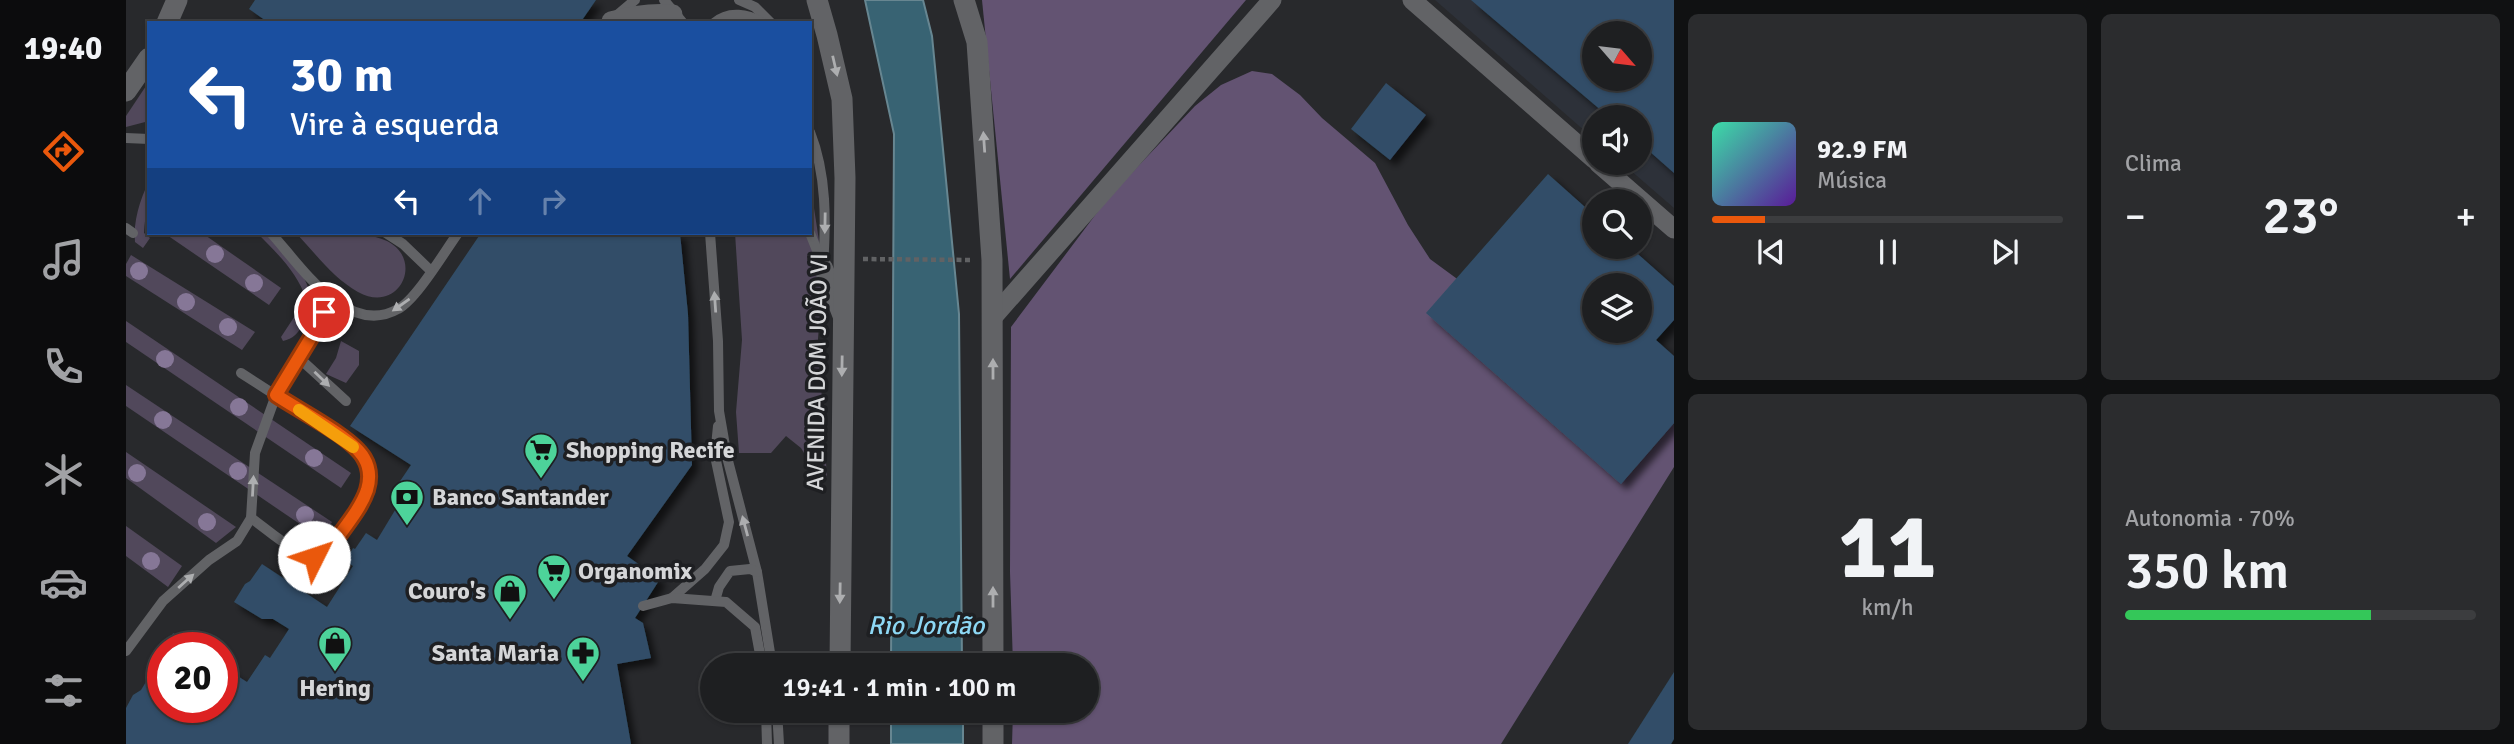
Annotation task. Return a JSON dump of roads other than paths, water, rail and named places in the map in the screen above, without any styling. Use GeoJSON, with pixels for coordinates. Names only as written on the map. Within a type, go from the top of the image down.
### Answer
{"type":"FeatureCollection","features":[{"type":"Feature","properties":{"kind":"main road"},"geometry":{"type":"LineString","coordinates":[[168,21],[177,0]]}},
{"type":"Feature","properties":{"kind":"main road","name":"AVENIDA DOM JOÃO VI"},"geometry":{"type":"LineString","coordinates":[[817,0],[842,99],[846,245],[840,653]]}},
{"type":"Feature","properties":{"kind":"main road"},"geometry":{"type":"LineString","coordinates":[[964,0],[977,42],[992,260],[993,653]]}},
{"type":"Feature","properties":{"kind":"main road"},"geometry":{"type":"LineString","coordinates":[[126,91],[147,61]]}},
{"type":"Feature","properties":{"kind":"main road"},"geometry":{"type":"LineString","coordinates":[[839,723],[839,744]]}},
{"type":"Feature","properties":{"kind":"main road"},"geometry":{"type":"LineString","coordinates":[[993,723],[993,744]]}},
{"type":"Feature","properties":{"kind":"street"},"geometry":{"type":"LineString","coordinates":[[993,316],[1272,0]]}},
{"type":"Feature","properties":{"kind":"street"},"geometry":{"type":"LineString","coordinates":[[1412,0],[1582,149]]}},
{"type":"Feature","properties":{"kind":"street"},"geometry":{"type":"LineString","coordinates":[[613,21],[633,14],[673,12]]}},
{"type":"Feature","properties":{"kind":"street"},"geometry":{"type":"LineString","coordinates":[[1612,175],[1674,229]]}},
{"type":"Feature","properties":{"kind":"street"},"geometry":{"type":"LineString","coordinates":[[823,267],[843,318]]}},
{"type":"Feature","properties":{"kind":"lane"},"geometry":{"type":"LineString","coordinates":[[611,21],[635,0]]}},
{"type":"Feature","properties":{"kind":"lane"},"geometry":{"type":"LineString","coordinates":[[739,0],[755,7],[769,21]]}},
{"type":"Feature","properties":{"kind":"lane"},"geometry":{"type":"LineString","coordinates":[[718,21],[736,14],[749,15],[760,21]]}},
{"type":"Feature","properties":{"kind":"lane"},"geometry":{"type":"LineString","coordinates":[[812,137],[826,216],[823,267]]}},
{"type":"Feature","properties":{"kind":"lane"},"geometry":{"type":"LineString","coordinates":[[126,138],[147,139]]}},
{"type":"Feature","properties":{"kind":"lane"},"geometry":{"type":"LineString","coordinates":[[273,235],[326,294],[345,308],[365,316],[399,309],[456,235]]}},
{"type":"Feature","properties":{"kind":"lane"},"geometry":{"type":"LineString","coordinates":[[389,235],[403,244],[430,270]]}},
{"type":"Feature","properties":{"kind":"lane"},"geometry":{"type":"LineString","coordinates":[[672,598],[705,569],[724,545],[729,522],[715,456],[719,411],[718,341],[710,235]]}},
{"type":"Feature","properties":{"kind":"lane"},"geometry":{"type":"LineString","coordinates":[[811,235],[823,267]]}},
{"type":"Feature","properties":{"kind":"lane"},"geometry":{"type":"LineString","coordinates":[[126,651],[163,601],[209,560],[237,541],[251,518],[255,453],[276,395],[324,312]]}},
{"type":"Feature","properties":{"kind":"lane"},"geometry":{"type":"LineString","coordinates":[[298,357],[346,401]]}},
{"type":"Feature","properties":{"kind":"lane"},"geometry":{"type":"LineString","coordinates":[[241,373],[342,438],[366,461],[370,477],[361,501],[329,550],[321,557],[298,551],[251,518]]}},
{"type":"Feature","properties":{"kind":"lane"},"geometry":{"type":"LineString","coordinates":[[719,411],[727,457],[757,572],[770,653]]}},
{"type":"Feature","properties":{"kind":"lane"},"geometry":{"type":"LineString","coordinates":[[715,601],[719,587],[730,571],[750,569],[757,572]]}},
{"type":"Feature","properties":{"kind":"lane"},"geometry":{"type":"LineString","coordinates":[[643,606],[672,598],[726,602],[755,627],[760,653]]}},
{"type":"Feature","properties":{"kind":"lane"},"geometry":{"type":"LineString","coordinates":[[767,723],[768,744]]}},
{"type":"Feature","properties":{"kind":"lane"},"geometry":{"type":"LineString","coordinates":[[778,723],[779,744]]}},
{"type":"Feature","properties":{"kind":"water","name":"Rio Jordão"},"geometry":{"type":"Polygon","coordinates":[[[865,0],[923,0],[932,36],[959,314],[962,653],[891,653],[894,134],[865,0]]]}},
{"type":"Feature","properties":{"kind":"water","name":"Rio Jordão"},"geometry":{"type":"Polygon","coordinates":[[[891,723],[963,723],[963,744],[891,744],[891,723]]]}},
{"type":"Feature","properties":{"kind":"place","name":"Shopping Recife"},"geometry":{"type":"Point","coordinates":[541,480]}},
{"type":"Feature","properties":{"kind":"place","name":"Banco Santander"},"geometry":{"type":"Point","coordinates":[407,527]}},
{"type":"Feature","properties":{"kind":"place","name":"Organomix"},"geometry":{"type":"Point","coordinates":[554,601]}},
{"type":"Feature","properties":{"kind":"place","name":"Couro's"},"geometry":{"type":"Point","coordinates":[510,621]}},
{"type":"Feature","properties":{"kind":"place","name":"Hering"},"geometry":{"type":"Point","coordinates":[335,673]}},
{"type":"Feature","properties":{"kind":"place","name":"Santa Maria"},"geometry":{"type":"Point","coordinates":[583,683]}}]}
